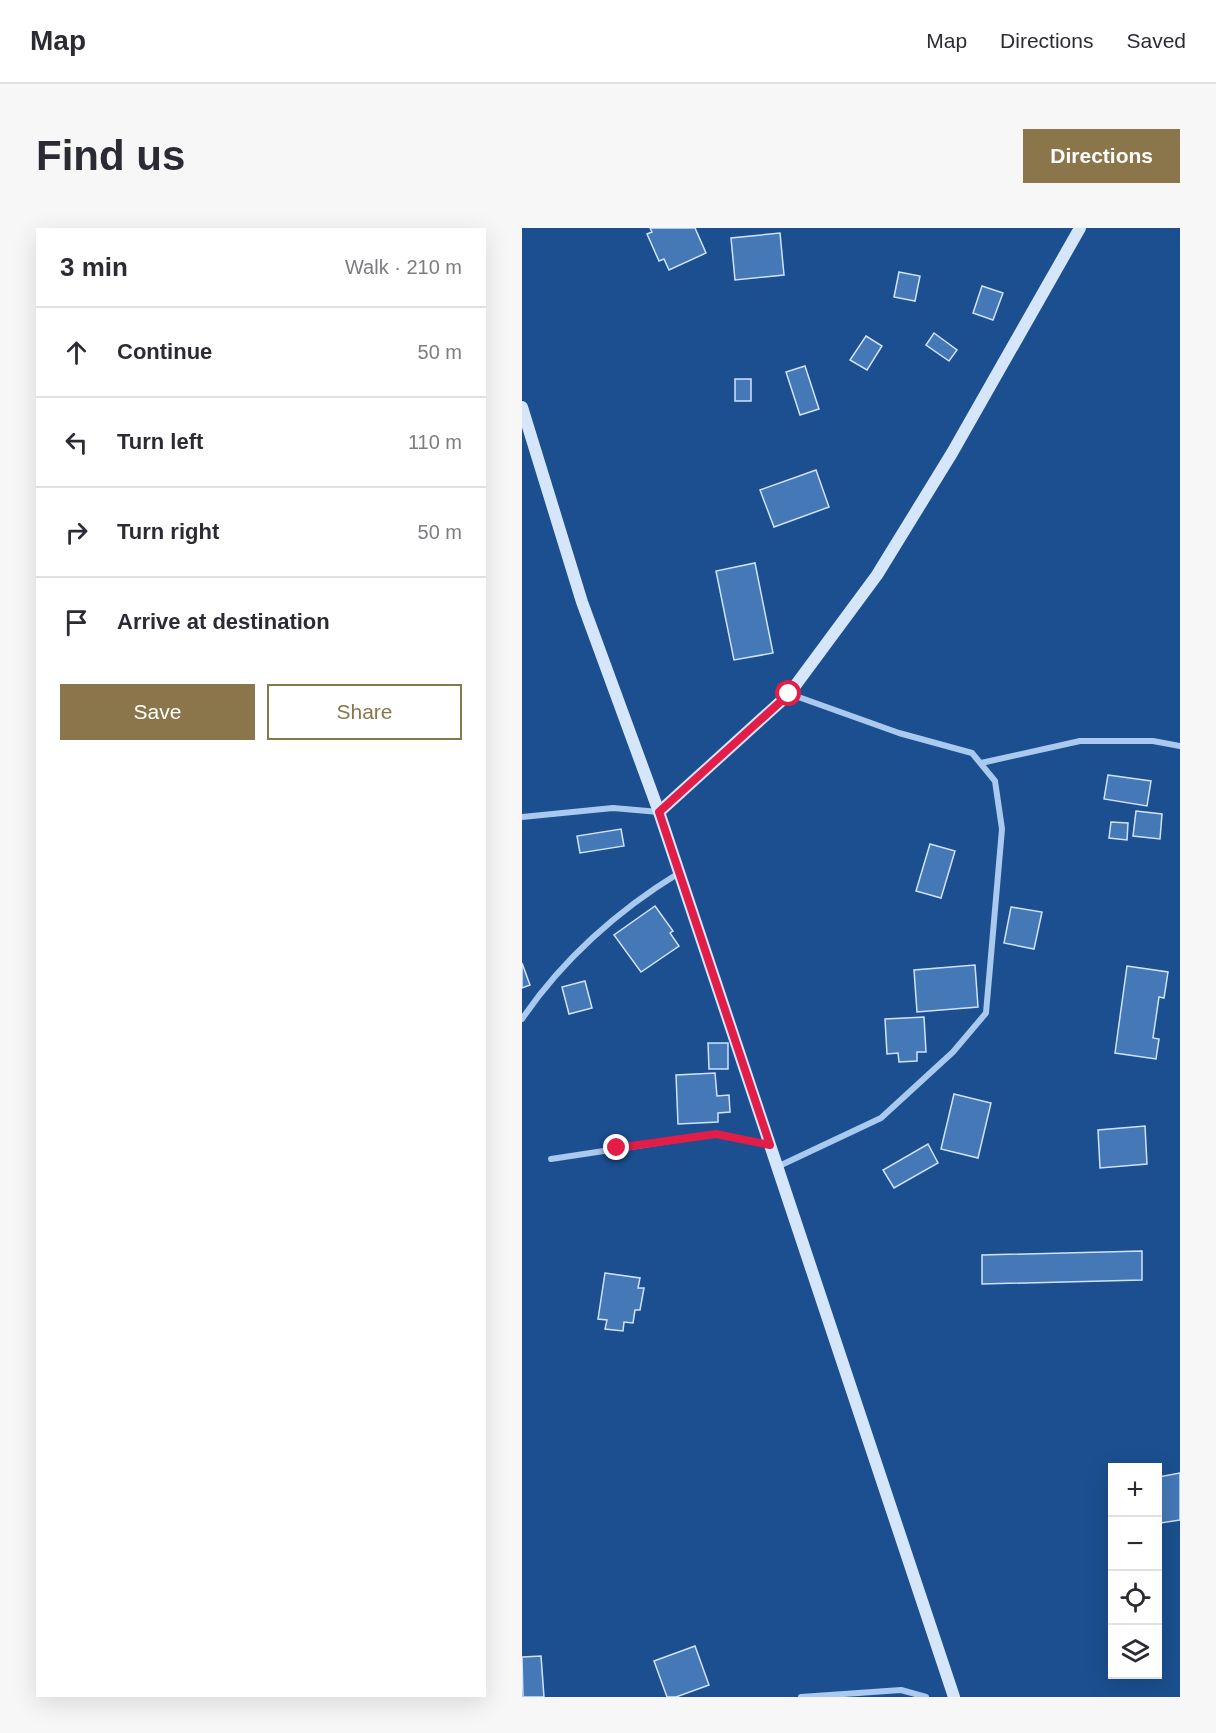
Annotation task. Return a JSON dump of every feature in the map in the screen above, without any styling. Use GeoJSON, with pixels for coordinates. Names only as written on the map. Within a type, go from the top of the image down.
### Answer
{"type":"FeatureCollection","features":[{"type":"Feature","properties":{"kind":"street"},"geometry":{"type":"LineString","coordinates":[[522,817],[613,808],[659,812],[789,694],[877,575],[952,453],[1080,228]]}},
{"type":"Feature","properties":{"kind":"street"},"geometry":{"type":"LineString","coordinates":[[522,407],[582,602],[680,873],[954,1697]]}},
{"type":"Feature","properties":{"kind":"street"},"geometry":{"type":"LineString","coordinates":[[777,1167],[881,1118],[953,1052],[986,1013],[1002,829],[995,781],[972,753],[899,733],[789,694]]}},
{"type":"Feature","properties":{"kind":"street"},"geometry":{"type":"LineString","coordinates":[[981,763],[1080,741],[1153,741],[1180,746]]}},
{"type":"Feature","properties":{"kind":"street"},"geometry":{"type":"LineString","coordinates":[[522,1019],[538,995],[581,947],[647,892],[680,873]]}},
{"type":"Feature","properties":{"kind":"street"},"geometry":{"type":"LineString","coordinates":[[551,1159],[716,1134],[770,1145]]}},
{"type":"Feature","properties":{"kind":"street"},"geometry":{"type":"LineString","coordinates":[[801,1697],[901,1690],[926,1697]]}},
{"type":"Feature","properties":{"kind":"building"},"geometry":{"type":"Polygon","coordinates":[[[650,228],[695,228],[706,253],[669,270],[664,259],[659,261],[647,234],[652,232],[650,228]]]}},
{"type":"Feature","properties":{"kind":"building"},"geometry":{"type":"Polygon","coordinates":[[[780,233],[784,275],[735,280],[731,238],[780,233]]]}},
{"type":"Feature","properties":{"kind":"building"},"geometry":{"type":"Polygon","coordinates":[[[899,272],[920,276],[915,301],[894,297],[899,272]]]}},
{"type":"Feature","properties":{"kind":"building"},"geometry":{"type":"Polygon","coordinates":[[[982,286],[1003,293],[993,320],[973,313],[982,286]]]}},
{"type":"Feature","properties":{"kind":"building"},"geometry":{"type":"Polygon","coordinates":[[[934,333],[957,350],[949,361],[926,345],[934,333]]]}},
{"type":"Feature","properties":{"kind":"building"},"geometry":{"type":"Polygon","coordinates":[[[866,336],[882,346],[867,370],[850,360],[866,336]]]}},
{"type":"Feature","properties":{"kind":"building"},"geometry":{"type":"Polygon","coordinates":[[[805,366],[819,409],[800,415],[786,372],[805,366]]]}},
{"type":"Feature","properties":{"kind":"building"},"geometry":{"type":"Polygon","coordinates":[[[735,379],[751,379],[751,401],[735,401],[735,379]]]}},
{"type":"Feature","properties":{"kind":"building"},"geometry":{"type":"Polygon","coordinates":[[[816,470],[829,507],[774,527],[760,490],[816,470]]]}},
{"type":"Feature","properties":{"kind":"building"},"geometry":{"type":"Polygon","coordinates":[[[755,563],[773,653],[734,660],[716,571],[755,563]]]}},
{"type":"Feature","properties":{"kind":"building"},"geometry":{"type":"Polygon","coordinates":[[[1108,775],[1151,781],[1147,806],[1104,799],[1108,775]]]}},
{"type":"Feature","properties":{"kind":"building"},"geometry":{"type":"Polygon","coordinates":[[[1136,811],[1162,814],[1160,839],[1133,836],[1136,811]]]}},
{"type":"Feature","properties":{"kind":"building"},"geometry":{"type":"Polygon","coordinates":[[[1111,822],[1128,823],[1127,840],[1109,838],[1111,822]]]}},
{"type":"Feature","properties":{"kind":"building"},"geometry":{"type":"Polygon","coordinates":[[[621,829],[624,846],[580,853],[577,836],[621,829]]]}},
{"type":"Feature","properties":{"kind":"building"},"geometry":{"type":"Polygon","coordinates":[[[930,844],[955,851],[941,898],[916,891],[930,844]]]}},
{"type":"Feature","properties":{"kind":"building"},"geometry":{"type":"Polygon","coordinates":[[[655,906],[673,931],[670,933],[679,946],[641,972],[614,935],[655,906]]]}},
{"type":"Feature","properties":{"kind":"building"},"geometry":{"type":"Polygon","coordinates":[[[1011,907],[1042,912],[1034,949],[1004,943],[1011,907]]]}},
{"type":"Feature","properties":{"kind":"building"},"geometry":{"type":"Polygon","coordinates":[[[522,963],[530,985],[522,988],[522,963]]]}},
{"type":"Feature","properties":{"kind":"building"},"geometry":{"type":"Polygon","coordinates":[[[975,965],[978,1007],[917,1012],[914,970],[975,965]]]}},
{"type":"Feature","properties":{"kind":"building"},"geometry":{"type":"Polygon","coordinates":[[[1127,966],[1168,972],[1164,998],[1159,997],[1153,1038],[1159,1039],[1156,1059],[1115,1053],[1127,966]]]}},
{"type":"Feature","properties":{"kind":"building"},"geometry":{"type":"Polygon","coordinates":[[[585,981],[592,1008],[569,1014],[562,987],[585,981]]]}},
{"type":"Feature","properties":{"kind":"building"},"geometry":{"type":"Polygon","coordinates":[[[924,1017],[926,1052],[917,1052],[917,1061],[899,1062],[898,1053],[887,1054],[885,1019],[924,1017]]]}},
{"type":"Feature","properties":{"kind":"building"},"geometry":{"type":"Polygon","coordinates":[[[708,1043],[728,1043],[728,1069],[709,1069],[708,1043]]]}},
{"type":"Feature","properties":{"kind":"building"},"geometry":{"type":"Polygon","coordinates":[[[715,1073],[717,1096],[729,1095],[730,1112],[718,1113],[718,1122],[678,1124],[676,1075],[715,1073]]]}},
{"type":"Feature","properties":{"kind":"building"},"geometry":{"type":"Polygon","coordinates":[[[954,1094],[991,1103],[978,1158],[941,1149],[954,1094]]]}},
{"type":"Feature","properties":{"kind":"building"},"geometry":{"type":"Polygon","coordinates":[[[1145,1126],[1147,1164],[1100,1168],[1098,1130],[1145,1126]]]}},
{"type":"Feature","properties":{"kind":"building"},"geometry":{"type":"Polygon","coordinates":[[[928,1144],[938,1163],[894,1188],[883,1170],[928,1144]]]}},
{"type":"Feature","properties":{"kind":"building"},"geometry":{"type":"Polygon","coordinates":[[[1142,1251],[1142,1280],[982,1284],[982,1255],[1142,1251]]]}},
{"type":"Feature","properties":{"kind":"building"},"geometry":{"type":"Polygon","coordinates":[[[605,1273],[640,1278],[638,1288],[644,1288],[640,1310],[635,1310],[633,1323],[624,1322],[623,1331],[605,1329],[607,1320],[598,1319],[605,1273]]]}},
{"type":"Feature","properties":{"kind":"building"},"geometry":{"type":"Polygon","coordinates":[[[1180,1473],[1180,1520],[1162,1523],[1162,1476],[1180,1473]]]}},
{"type":"Feature","properties":{"kind":"building"},"geometry":{"type":"Polygon","coordinates":[[[695,1646],[709,1685],[676,1697],[667,1697],[654,1661],[695,1646]]]}},
{"type":"Feature","properties":{"kind":"building"},"geometry":{"type":"Polygon","coordinates":[[[541,1656],[544,1697],[523,1697],[522,1657],[541,1656]]]}},
{"type":"Feature","properties":{"kind":"route"},"geometry":{"type":"LineString","coordinates":[[617,1148],[716,1134],[770,1145],[659,812],[789,694]]}}]}
